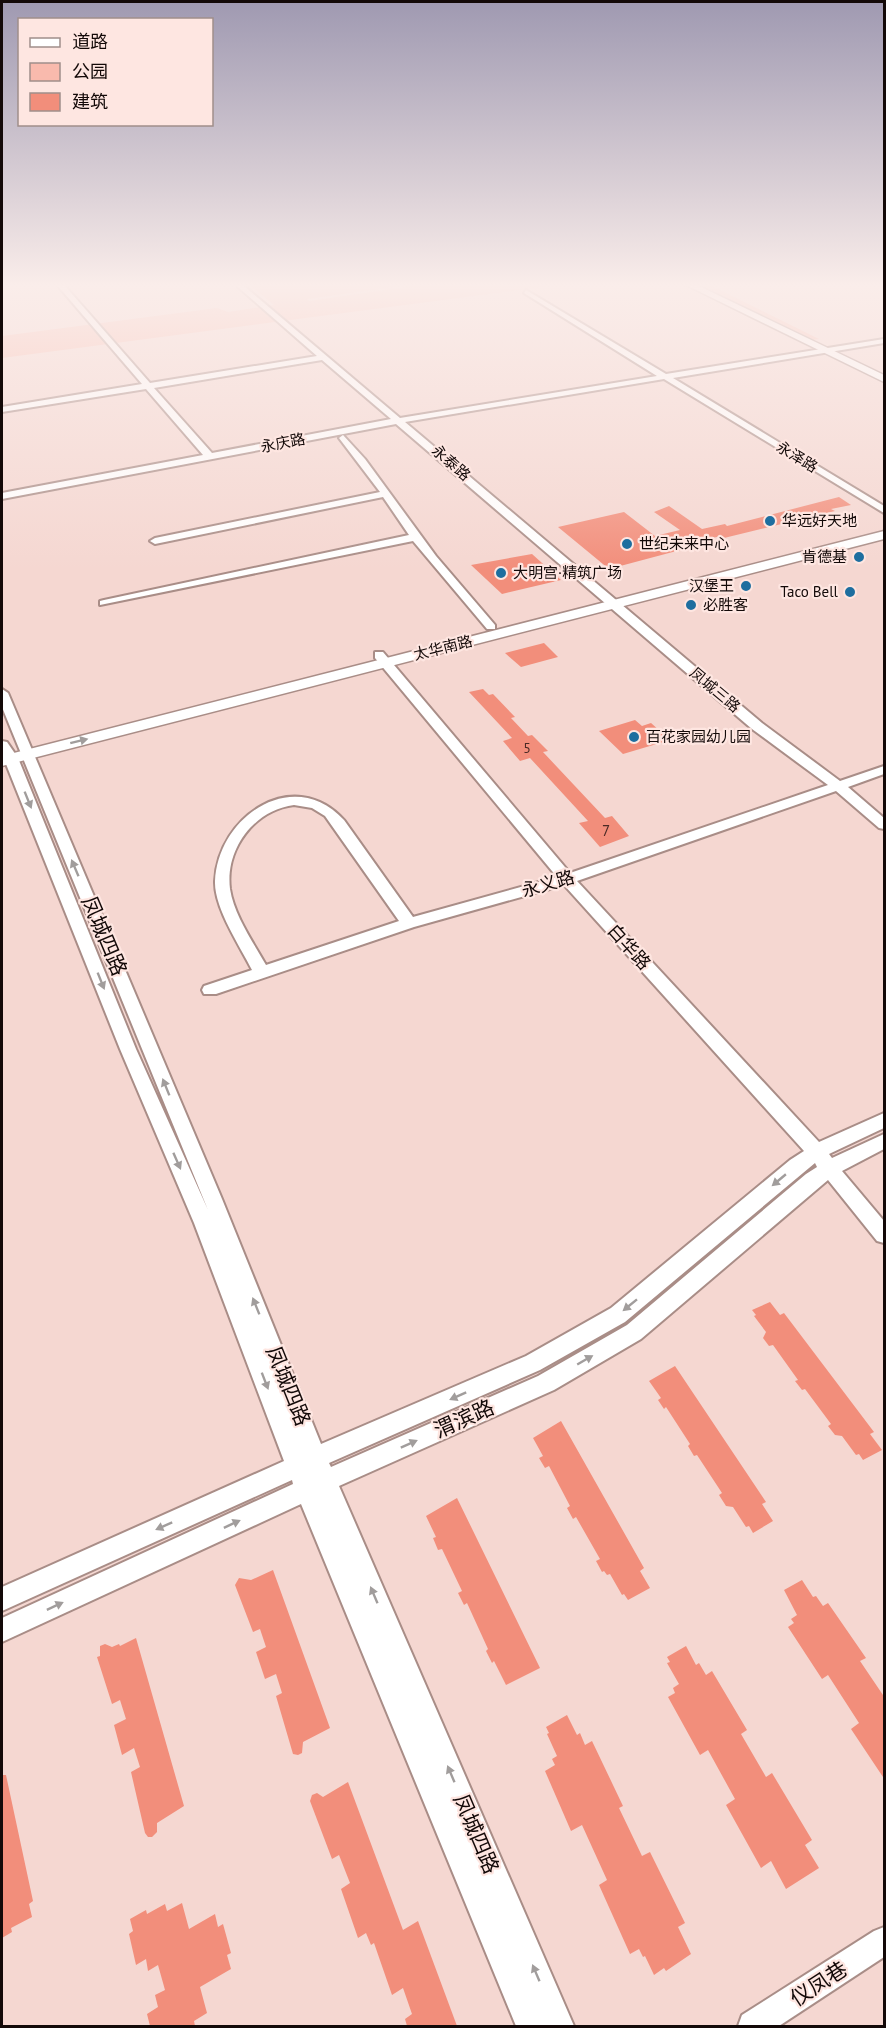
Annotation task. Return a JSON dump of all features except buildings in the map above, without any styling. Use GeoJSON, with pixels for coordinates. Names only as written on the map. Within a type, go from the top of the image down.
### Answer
{"type":"FeatureCollection","features":[{"type":"Feature","properties":{"kind":"main road","name":"太华南路"},"geometry":{"type":"LineString","coordinates":[[382,658],[491,627],[609,601],[885,528]]}},
{"type":"Feature","properties":{"kind":"main road","name":"太华南路"},"geometry":{"type":"LineString","coordinates":[[10,751],[609,601],[885,535]]}},
{"type":"Feature","properties":{"kind":"street"},"geometry":{"type":"LineString","coordinates":[[143,381],[208,456]]}},
{"type":"Feature","properties":{"kind":"street"},"geometry":{"type":"LineString","coordinates":[[2,410],[181,381]]}},
{"type":"Feature","properties":{"kind":"street","name":"永泰路"},"geometry":{"type":"LineString","coordinates":[[352,381],[609,601]]}},
{"type":"Feature","properties":{"kind":"street","name":"永庆路"},"geometry":{"type":"LineString","coordinates":[[2,496],[399,420],[636,381]]}},
{"type":"Feature","properties":{"kind":"street","name":"永泽路"},"geometry":{"type":"LineString","coordinates":[[672,381],[885,510]]}},
{"type":"Feature","properties":{"kind":"street"},"geometry":{"type":"LineString","coordinates":[[343,438],[360,456],[415,537],[491,627]]}},
{"type":"Feature","properties":{"kind":"street","name":"永庆路"},"geometry":{"type":"LineString","coordinates":[[2,491],[208,456]]}},
{"type":"Feature","properties":{"kind":"street"},"geometry":{"type":"LineString","coordinates":[[155,541],[385,494]]}},
{"type":"Feature","properties":{"kind":"street"},"geometry":{"type":"LineString","coordinates":[[104,603],[415,537]]}},
{"type":"Feature","properties":{"kind":"street","name":"凤城三路"},"geometry":{"type":"LineString","coordinates":[[609,601],[757,726],[837,785],[885,825]]}},
{"type":"Feature","properties":{"kind":"street","name":"白华路"},"geometry":{"type":"LineString","coordinates":[[382,658],[567,879],[823,1161],[885,1235]]}},
{"type":"Feature","properties":{"kind":"street","name":"凤城四路"},"geometry":{"type":"LineString","coordinates":[[2,693],[10,751],[128,1049],[312,1473],[559,2026]]}},
{"type":"Feature","properties":{"kind":"street","name":"永义路"},"geometry":{"type":"LineString","coordinates":[[210,990],[409,923],[567,879],[885,770]]}},
{"type":"Feature","properties":{"kind":"street"},"geometry":{"type":"LineString","coordinates":[[261,972],[223,891],[225,868],[232,846],[243,825],[258,813],[272,806],[305,801],[327,810],[339,823],[409,923]]}},
{"type":"Feature","properties":{"kind":"street","name":"渭滨路"},"geometry":{"type":"LineString","coordinates":[[2,1599],[312,1473],[546,1383],[634,1332],[813,1179],[823,1161],[885,1120]]}},
{"type":"Feature","properties":{"kind":"street","name":"渭滨路"},"geometry":{"type":"LineString","coordinates":[[823,1161],[885,1141]]}},
{"type":"Feature","properties":{"kind":"street","name":"凤城四路"},"geometry":{"type":"LineString","coordinates":[[312,1473],[531,2026]]}},
{"type":"Feature","properties":{"kind":"street","name":"渭滨路"},"geometry":{"type":"LineString","coordinates":[[2,1630],[312,1473]]}},
{"type":"Feature","properties":{"kind":"street","name":"仪凤巷"},"geometry":{"type":"LineString","coordinates":[[753,2026],[885,1941]]}},
{"type":"Feature","properties":{"kind":"place","name":"华远好天地"},"geometry":{"type":"Point","coordinates":[770,521]}},
{"type":"Feature","properties":{"kind":"place","name":"世纪未来中心"},"geometry":{"type":"Point","coordinates":[627,544]}},
{"type":"Feature","properties":{"kind":"place","name":"肯德基"},"geometry":{"type":"Point","coordinates":[859,557]}},
{"type":"Feature","properties":{"kind":"place","name":"大明宫·精筑广场"},"geometry":{"type":"Point","coordinates":[501,573]}},
{"type":"Feature","properties":{"kind":"place","name":"汉堡王"},"geometry":{"type":"Point","coordinates":[746,586]}},
{"type":"Feature","properties":{"kind":"place","name":"Taco Bell"},"geometry":{"type":"Point","coordinates":[850,592]}},
{"type":"Feature","properties":{"kind":"place","name":"必胜客"},"geometry":{"type":"Point","coordinates":[691,605]}},
{"type":"Feature","properties":{"kind":"place","name":"百花家园幼儿园"},"geometry":{"type":"Point","coordinates":[634,737]}}]}
